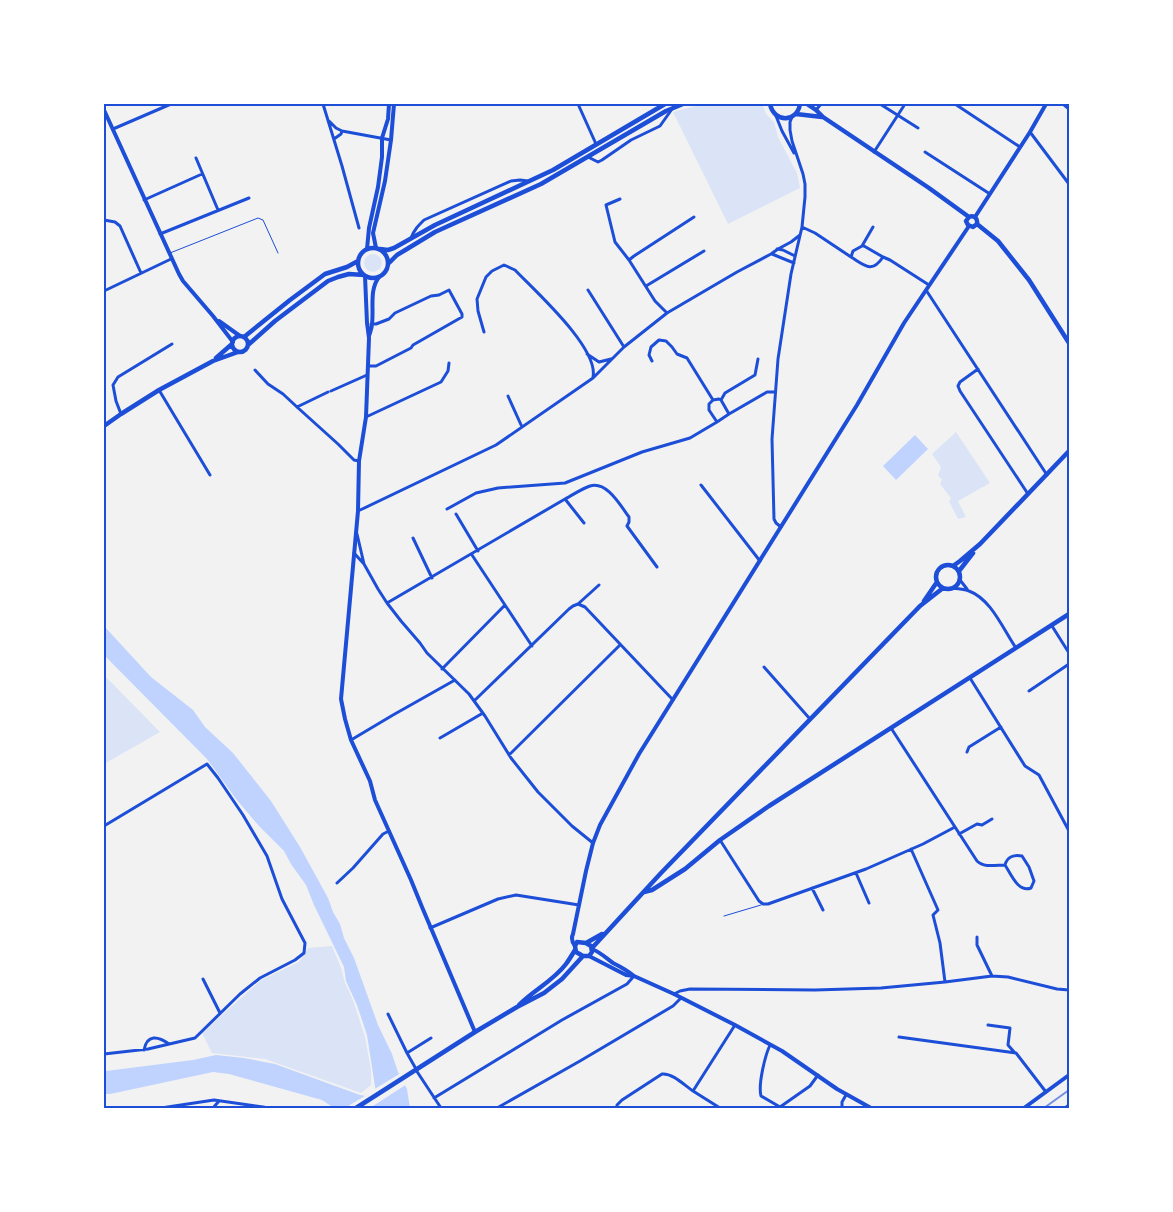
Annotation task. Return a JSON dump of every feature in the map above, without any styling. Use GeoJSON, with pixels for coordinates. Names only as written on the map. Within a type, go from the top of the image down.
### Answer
{"type":"FeatureCollection","features":[{"type":"Feature","properties":{"kind":"main road"},"geometry":{"type":"LineString","coordinates":[[364,275],[359,269],[358,261],[361,254],[367,249],[378,248],[388,250],[394,248],[435,225],[553,170],[665,104]]}},
{"type":"Feature","properties":{"kind":"main road"},"geometry":{"type":"LineString","coordinates":[[104,426],[159,390],[213,361],[245,351],[248,345],[275,321],[328,281],[349,274],[364,275],[372,278],[379,277],[386,272],[389,263],[397,255],[435,232],[541,184],[673,107],[683,104]]}},
{"type":"Feature","properties":{"kind":"main road"},"geometry":{"type":"LineString","coordinates":[[770,104],[775,114],[783,118],[794,115],[823,117]]}},
{"type":"Feature","properties":{"kind":"main road"},"geometry":{"type":"LineString","coordinates":[[794,115],[799,110],[800,104]]}},
{"type":"Feature","properties":{"kind":"main road"},"geometry":{"type":"LineString","coordinates":[[807,104],[823,117],[969,217],[976,217],[977,224],[998,241],[1024,274],[1045,303],[1069,343]]}},
{"type":"Feature","properties":{"kind":"main road"},"geometry":{"type":"LineString","coordinates":[[969,217],[966,221],[969,226],[973,227],[977,224]]}},
{"type":"Feature","properties":{"kind":"main road"},"geometry":{"type":"LineString","coordinates":[[378,248],[386,255],[389,263]]}},
{"type":"Feature","properties":{"kind":"main road"},"geometry":{"type":"LineString","coordinates":[[213,361],[233,343],[235,338],[242,336],[325,274],[347,267],[358,261]]}},
{"type":"Feature","properties":{"kind":"main road"},"geometry":{"type":"LineString","coordinates":[[242,336],[248,342],[248,345]]}},
{"type":"Feature","properties":{"kind":"main road"},"geometry":{"type":"LineString","coordinates":[[233,343],[234,349],[238,352]]}},
{"type":"Feature","properties":{"kind":"main road"},"geometry":{"type":"LineString","coordinates":[[953,566],[980,544],[1069,451]]}},
{"type":"Feature","properties":{"kind":"main road"},"geometry":{"type":"LineString","coordinates":[[959,571],[980,544]]}},
{"type":"Feature","properties":{"kind":"main road"},"geometry":{"type":"LineString","coordinates":[[945,565],[953,566],[959,571],[960,580],[953,588],[943,588],[937,582],[936,576],[939,569],[945,565]]}},
{"type":"Feature","properties":{"kind":"main road"},"geometry":{"type":"LineString","coordinates":[[920,606],[937,582]]}},
{"type":"Feature","properties":{"kind":"main road"},"geometry":{"type":"LineString","coordinates":[[356,1108],[475,1032],[517,1007],[533,1000],[562,979],[592,952],[592,949],[604,933],[920,606],[943,588]]}},
{"type":"Feature","properties":{"kind":"main road"},"geometry":{"type":"LineString","coordinates":[[644,892],[652,890],[686,868],[720,840],[769,806],[1069,614]]}},
{"type":"Feature","properties":{"kind":"main road"},"geometry":{"type":"LineString","coordinates":[[586,943],[604,933]]}},
{"type":"Feature","properties":{"kind":"main road"},"geometry":{"type":"LineString","coordinates":[[517,1007],[568,963],[577,942],[589,944],[592,949]]}},
{"type":"Feature","properties":{"kind":"main road"},"geometry":{"type":"LineString","coordinates":[[575,948],[576,952],[586,956]]}},
{"type":"Feature","properties":{"kind":"street"},"geometry":{"type":"LineString","coordinates":[[113,129],[171,104]]}},
{"type":"Feature","properties":{"kind":"street"},"geometry":{"type":"LineString","coordinates":[[323,104],[359,228]]}},
{"type":"Feature","properties":{"kind":"street"},"geometry":{"type":"LineString","coordinates":[[367,249],[368,228],[379,177],[382,138],[388,120],[389,104]]}},
{"type":"Feature","properties":{"kind":"street"},"geometry":{"type":"LineString","coordinates":[[378,248],[374,233],[385,181],[394,104]]}},
{"type":"Feature","properties":{"kind":"street"},"geometry":{"type":"LineString","coordinates":[[578,104],[596,144]]}},
{"type":"Feature","properties":{"kind":"street"},"geometry":{"type":"LineString","coordinates":[[816,110],[821,104]]}},
{"type":"Feature","properties":{"kind":"street"},"geometry":{"type":"LineString","coordinates":[[880,104],[918,128]]}},
{"type":"Feature","properties":{"kind":"street"},"geometry":{"type":"LineString","coordinates":[[874,152],[905,104]]}},
{"type":"Feature","properties":{"kind":"street"},"geometry":{"type":"LineString","coordinates":[[955,104],[1020,147]]}},
{"type":"Feature","properties":{"kind":"street"},"geometry":{"type":"LineString","coordinates":[[976,217],[1046,104]]}},
{"type":"Feature","properties":{"kind":"street"},"geometry":{"type":"LineString","coordinates":[[1063,104],[1069,109]]}},
{"type":"Feature","properties":{"kind":"street"},"geometry":{"type":"LineString","coordinates":[[588,157],[598,162],[631,140],[660,126],[673,107]]}},
{"type":"Feature","properties":{"kind":"street"},"geometry":{"type":"LineString","coordinates":[[104,110],[182,281],[213,316],[233,343]]}},
{"type":"Feature","properties":{"kind":"street"},"geometry":{"type":"LineString","coordinates":[[775,114],[800,165]]}},
{"type":"Feature","properties":{"kind":"street"},"geometry":{"type":"LineString","coordinates":[[781,527],[774,519],[772,439],[775,392],[778,359],[795,256],[802,226],[805,197],[805,184],[790,130],[790,122],[794,115]]}},
{"type":"Feature","properties":{"kind":"street"},"geometry":{"type":"LineString","coordinates":[[328,120],[342,131],[391,140]]}},
{"type":"Feature","properties":{"kind":"street"},"geometry":{"type":"LineString","coordinates":[[334,140],[342,131]]}},
{"type":"Feature","properties":{"kind":"street"},"geometry":{"type":"LineString","coordinates":[[1030,132],[1069,184]]}},
{"type":"Feature","properties":{"kind":"street"},"geometry":{"type":"LineString","coordinates":[[925,152],[990,194]]}},
{"type":"Feature","properties":{"kind":"street"},"geometry":{"type":"LineString","coordinates":[[196,158],[218,210]]}},
{"type":"Feature","properties":{"kind":"street"},"geometry":{"type":"LineString","coordinates":[[144,200],[202,174]]}},
{"type":"Feature","properties":{"kind":"street"},"geometry":{"type":"LineString","coordinates":[[410,238],[413,231],[424,220],[510,181],[529,181]]}},
{"type":"Feature","properties":{"kind":"street"},"geometry":{"type":"LineString","coordinates":[[160,234],[249,198]]}},
{"type":"Feature","properties":{"kind":"street"},"geometry":{"type":"LineString","coordinates":[[620,199],[606,205],[615,242],[655,301],[667,313]]}},
{"type":"Feature","properties":{"kind":"street"},"geometry":{"type":"LineString","coordinates":[[629,260],[694,217]]}},
{"type":"Feature","properties":{"kind":"street"},"geometry":{"type":"LineString","coordinates":[[104,220],[115,222],[120,226],[141,273]]}},
{"type":"Feature","properties":{"kind":"street"},"geometry":{"type":"LineString","coordinates":[[802,226],[867,267],[874,267],[879,264],[883,257]]}},
{"type":"Feature","properties":{"kind":"street"},"geometry":{"type":"LineString","coordinates":[[575,948],[571,937],[593,842],[600,825],[639,754],[857,405],[904,324],[969,226]]}},
{"type":"Feature","properties":{"kind":"street"},"geometry":{"type":"LineString","coordinates":[[851,257],[853,250],[862,246],[873,227]]}},
{"type":"Feature","properties":{"kind":"street"},"geometry":{"type":"LineString","coordinates":[[358,511],[496,445],[593,378],[624,347],[667,313],[736,272],[792,242],[800,235]]}},
{"type":"Feature","properties":{"kind":"street"},"geometry":{"type":"LineString","coordinates":[[862,246],[890,260],[930,285]]}},
{"type":"Feature","properties":{"kind":"street"},"geometry":{"type":"LineString","coordinates":[[777,249],[795,256]]}},
{"type":"Feature","properties":{"kind":"street"},"geometry":{"type":"LineString","coordinates":[[646,286],[704,251]]}},
{"type":"Feature","properties":{"kind":"street"},"geometry":{"type":"LineString","coordinates":[[771,254],[794,262]]}},
{"type":"Feature","properties":{"kind":"street"},"geometry":{"type":"LineString","coordinates":[[104,291],[171,259]]}},
{"type":"Feature","properties":{"kind":"street"},"geometry":{"type":"LineString","coordinates":[[484,332],[478,311],[478,299],[486,277],[492,271],[504,265],[515,270],[575,333],[587,354],[594,373],[593,378]]}},
{"type":"Feature","properties":{"kind":"street"},"geometry":{"type":"LineString","coordinates":[[364,275],[369,338],[366,417],[359,461],[358,511],[341,699],[351,740],[370,781],[375,800],[475,1032]]}},
{"type":"Feature","properties":{"kind":"street"},"geometry":{"type":"LineString","coordinates":[[369,338],[372,324],[373,290],[375,282],[379,277]]}},
{"type":"Feature","properties":{"kind":"street"},"geometry":{"type":"LineString","coordinates":[[367,323],[376,324],[390,319],[395,313],[431,296],[439,295],[449,290],[462,314],[462,317],[413,345],[411,348],[376,366],[368,366]]}},
{"type":"Feature","properties":{"kind":"street"},"geometry":{"type":"LineString","coordinates":[[588,290],[624,347]]}},
{"type":"Feature","properties":{"kind":"street"},"geometry":{"type":"LineString","coordinates":[[926,290],[1047,475]]}},
{"type":"Feature","properties":{"kind":"street"},"geometry":{"type":"LineString","coordinates":[[213,316],[242,336]]}},
{"type":"Feature","properties":{"kind":"street"},"geometry":{"type":"LineString","coordinates":[[652,361],[649,355],[651,347],[659,340],[666,341],[677,354],[687,358],[713,400]]}},
{"type":"Feature","properties":{"kind":"street"},"geometry":{"type":"LineString","coordinates":[[121,414],[113,385],[118,377],[172,344]]}},
{"type":"Feature","properties":{"kind":"street"},"geometry":{"type":"LineString","coordinates":[[587,354],[599,362],[612,359]]}},
{"type":"Feature","properties":{"kind":"street"},"geometry":{"type":"LineString","coordinates":[[721,400],[725,393],[755,375],[758,359]]}},
{"type":"Feature","properties":{"kind":"street"},"geometry":{"type":"LineString","coordinates":[[366,417],[441,382],[448,371],[449,363]]}},
{"type":"Feature","properties":{"kind":"street"},"geometry":{"type":"LineString","coordinates":[[978,369],[960,382],[958,386],[1028,494]]}},
{"type":"Feature","properties":{"kind":"street"},"geometry":{"type":"LineString","coordinates":[[255,370],[268,384],[283,394],[354,460],[359,461]]}},
{"type":"Feature","properties":{"kind":"street"},"geometry":{"type":"LineString","coordinates":[[297,407],[368,375]]}},
{"type":"Feature","properties":{"kind":"street"},"geometry":{"type":"LineString","coordinates":[[159,390],[210,475]]}},
{"type":"Feature","properties":{"kind":"street"},"geometry":{"type":"LineString","coordinates":[[447,509],[476,493],[498,488],[565,483],[642,452],[690,438],[767,392],[775,392]]}},
{"type":"Feature","properties":{"kind":"street"},"geometry":{"type":"LineString","coordinates":[[508,396],[522,426]]}},
{"type":"Feature","properties":{"kind":"street"},"geometry":{"type":"LineString","coordinates":[[717,422],[709,410],[709,404],[713,400],[721,400]]}},
{"type":"Feature","properties":{"kind":"street"},"geometry":{"type":"LineString","coordinates":[[721,400],[730,414]]}},
{"type":"Feature","properties":{"kind":"street"},"geometry":{"type":"LineString","coordinates":[[387,603],[565,499],[589,486],[595,485],[601,486],[616,500],[629,517],[627,526],[657,567]]}},
{"type":"Feature","properties":{"kind":"street"},"geometry":{"type":"LineString","coordinates":[[701,485],[760,561]]}},
{"type":"Feature","properties":{"kind":"street"},"geometry":{"type":"LineString","coordinates":[[565,499],[584,523]]}},
{"type":"Feature","properties":{"kind":"street"},"geometry":{"type":"LineString","coordinates":[[456,514],[478,551]]}},
{"type":"Feature","properties":{"kind":"street"},"geometry":{"type":"LineString","coordinates":[[356,531],[360,541],[364,564]]}},
{"type":"Feature","properties":{"kind":"street"},"geometry":{"type":"LineString","coordinates":[[413,538],[432,578]]}},
{"type":"Feature","properties":{"kind":"street"},"geometry":{"type":"LineString","coordinates":[[354,553],[364,564],[387,603],[427,653],[469,694],[509,755],[538,792],[572,826],[593,842]]}},
{"type":"Feature","properties":{"kind":"street"},"geometry":{"type":"LineString","coordinates":[[472,555],[532,646]]}},
{"type":"Feature","properties":{"kind":"street"},"geometry":{"type":"LineString","coordinates":[[960,580],[967,590]]}},
{"type":"Feature","properties":{"kind":"street"},"geometry":{"type":"LineString","coordinates":[[474,702],[573,606],[599,586]]}},
{"type":"Feature","properties":{"kind":"street"},"geometry":{"type":"LineString","coordinates":[[953,588],[967,590],[979,596],[988,604],[1016,648]]}},
{"type":"Feature","properties":{"kind":"street"},"geometry":{"type":"LineString","coordinates":[[578,604],[585,607],[673,700]]}},
{"type":"Feature","properties":{"kind":"street"},"geometry":{"type":"LineString","coordinates":[[442,669],[505,605]]}},
{"type":"Feature","properties":{"kind":"street"},"geometry":{"type":"LineString","coordinates":[[1052,626],[1069,654]]}},
{"type":"Feature","properties":{"kind":"street"},"geometry":{"type":"LineString","coordinates":[[509,755],[620,645]]}},
{"type":"Feature","properties":{"kind":"street"},"geometry":{"type":"LineString","coordinates":[[1029,691],[1069,664]]}},
{"type":"Feature","properties":{"kind":"street"},"geometry":{"type":"LineString","coordinates":[[764,667],[810,720]]}},
{"type":"Feature","properties":{"kind":"street"},"geometry":{"type":"LineString","coordinates":[[970,678],[1025,766],[1039,775],[1069,831]]}},
{"type":"Feature","properties":{"kind":"street"},"geometry":{"type":"LineString","coordinates":[[351,740],[455,680]]}},
{"type":"Feature","properties":{"kind":"street"},"geometry":{"type":"LineString","coordinates":[[440,738],[483,713]]}},
{"type":"Feature","properties":{"kind":"street"},"geometry":{"type":"LineString","coordinates":[[967,752],[970,746],[1001,727]]}},
{"type":"Feature","properties":{"kind":"street"},"geometry":{"type":"LineString","coordinates":[[891,728],[974,857],[980,864],[985,866],[1005,865]]}},
{"type":"Feature","properties":{"kind":"street"},"geometry":{"type":"LineString","coordinates":[[104,826],[207,764],[243,815],[267,856],[282,899],[305,943],[304,953],[295,960],[260,978],[240,994],[195,1038],[144,1050],[104,1054]]}},
{"type":"Feature","properties":{"kind":"street"},"geometry":{"type":"LineString","coordinates":[[959,834],[976,824],[982,825],[992,819]]}},
{"type":"Feature","properties":{"kind":"street"},"geometry":{"type":"LineString","coordinates":[[720,840],[755,895],[763,904],[768,904],[866,870],[955,827]]}},
{"type":"Feature","properties":{"kind":"street"},"geometry":{"type":"LineString","coordinates":[[337,883],[383,834],[389,831]]}},
{"type":"Feature","properties":{"kind":"street"},"geometry":{"type":"LineString","coordinates":[[911,849],[938,910],[932,915],[940,943],[945,982]]}},
{"type":"Feature","properties":{"kind":"street"},"geometry":{"type":"LineString","coordinates":[[1017,854],[1022,856],[1029,867],[1034,881],[1031,888],[1026,890],[1021,888],[1005,865],[1010,857],[1017,854]]}},
{"type":"Feature","properties":{"kind":"street"},"geometry":{"type":"LineString","coordinates":[[856,873],[869,903]]}},
{"type":"Feature","properties":{"kind":"street"},"geometry":{"type":"LineString","coordinates":[[812,888],[823,910]]}},
{"type":"Feature","properties":{"kind":"street"},"geometry":{"type":"LineString","coordinates":[[430,928],[498,899],[516,895],[579,905]]}},
{"type":"Feature","properties":{"kind":"street"},"geometry":{"type":"LineString","coordinates":[[573,934],[580,942]]}},
{"type":"Feature","properties":{"kind":"street"},"geometry":{"type":"LineString","coordinates":[[977,937],[977,945],[992,976]]}},
{"type":"Feature","properties":{"kind":"street"},"geometry":{"type":"LineString","coordinates":[[592,949],[634,976],[674,994],[782,1051],[846,1095],[871,1108]]}},
{"type":"Feature","properties":{"kind":"street"},"geometry":{"type":"LineString","coordinates":[[586,956],[626,975],[634,976]]}},
{"type":"Feature","properties":{"kind":"street"},"geometry":{"type":"LineString","coordinates":[[434,1098],[562,1020],[627,984],[634,976]]}},
{"type":"Feature","properties":{"kind":"street"},"geometry":{"type":"LineString","coordinates":[[674,994],[690,989],[815,990],[881,988],[992,976],[1008,977],[1057,989],[1069,990]]}},
{"type":"Feature","properties":{"kind":"street"},"geometry":{"type":"LineString","coordinates":[[204,979],[221,1012]]}},
{"type":"Feature","properties":{"kind":"street"},"geometry":{"type":"LineString","coordinates":[[497,1108],[588,1057],[673,1006],[681,998]]}},
{"type":"Feature","properties":{"kind":"street"},"geometry":{"type":"LineString","coordinates":[[388,1014],[416,1070],[441,1108]]}},
{"type":"Feature","properties":{"kind":"street"},"geometry":{"type":"LineString","coordinates":[[693,1091],[735,1025]]}},
{"type":"Feature","properties":{"kind":"street"},"geometry":{"type":"LineString","coordinates":[[988,1025],[1010,1028],[1008,1044],[1046,1092]]}},
{"type":"Feature","properties":{"kind":"street"},"geometry":{"type":"LineString","coordinates":[[899,1037],[1016,1054]]}},
{"type":"Feature","properties":{"kind":"street"},"geometry":{"type":"LineString","coordinates":[[144,1050],[145,1044],[154,1038],[164,1040],[169,1044]]}},
{"type":"Feature","properties":{"kind":"street"},"geometry":{"type":"LineString","coordinates":[[407,1053],[431,1038]]}},
{"type":"Feature","properties":{"kind":"street"},"geometry":{"type":"LineString","coordinates":[[770,1045],[759,1089],[761,1096],[780,1108],[810,1086],[818,1075]]}},
{"type":"Feature","properties":{"kind":"street"},"geometry":{"type":"LineString","coordinates":[[616,1108],[624,1098],[662,1074],[671,1076],[720,1108]]}},
{"type":"Feature","properties":{"kind":"street"},"geometry":{"type":"LineString","coordinates":[[1024,1108],[1069,1075]]}},
{"type":"Feature","properties":{"kind":"street"},"geometry":{"type":"LineString","coordinates":[[842,1108],[842,1102],[846,1095]]}},
{"type":"Feature","properties":{"kind":"street"},"geometry":{"type":"LineString","coordinates":[[161,1108],[219,1101],[268,1108]]}},
{"type":"Feature","properties":{"kind":"street"},"geometry":{"type":"LineString","coordinates":[[213,1108],[219,1101]]}},
{"type":"Feature","properties":{"kind":"street"},"geometry":{"type":"LineString","coordinates":[[1066,1108],[1069,1105]]}},
{"type":"Feature","properties":{"kind":"lane"},"geometry":{"type":"LineString","coordinates":[[169,254],[258,218],[263,220],[278,254]]}},
{"type":"Feature","properties":{"kind":"lane"},"geometry":{"type":"LineString","coordinates":[[724,916],[763,904]]}},
{"type":"Feature","properties":{"kind":"shaded area"},"geometry":{"type":"Polygon","coordinates":[[[703,104],[758,104],[763,106],[766,114],[774,122],[778,137],[797,173],[800,188],[728,224],[673,112],[703,104]]]}},
{"type":"Feature","properties":{"kind":"shaded area"},"geometry":{"type":"Polygon","coordinates":[[[373,254],[379,257],[382,263],[379,269],[373,272],[367,269],[364,263],[367,257],[373,254]]]}},
{"type":"Feature","properties":{"kind":"shaded area"},"geometry":{"type":"Polygon","coordinates":[[[956,432],[990,483],[958,501],[966,517],[958,519],[949,501],[951,498],[940,484],[942,479],[938,476],[941,467],[932,454],[956,432]]]}},
{"type":"Feature","properties":{"kind":"shaded area"},"geometry":{"type":"Polygon","coordinates":[[[104,675],[160,732],[104,764],[104,675]]]}},
{"type":"Feature","properties":{"kind":"shaded area"},"geometry":{"type":"Polygon","coordinates":[[[332,946],[365,1037],[371,1070],[371,1085],[361,1093],[265,1059],[212,1053],[202,1033],[261,980],[299,962],[308,948],[332,946]]]}},
{"type":"Feature","properties":{"kind":"water"},"geometry":{"type":"Polygon","coordinates":[[[915,435],[928,449],[896,480],[883,466],[915,435]]]}},
{"type":"Feature","properties":{"kind":"water"},"geometry":{"type":"Polygon","coordinates":[[[104,626],[151,677],[193,710],[205,727],[233,753],[271,801],[300,847],[340,924],[378,1025],[407,1089],[410,1108],[334,1108],[322,1100],[229,1074],[213,1072],[104,1094],[104,1072],[106,1071],[193,1060],[216,1055],[275,1064],[360,1095],[372,1097],[376,1093],[367,1035],[357,1005],[346,981],[344,967],[306,885],[284,851],[236,799],[207,759],[104,655],[104,626]]]}},
{"type":"Feature","properties":{"kind":"pier"},"geometry":{"type":"Polygon","coordinates":[[[401,1073],[407,1084],[370,1108],[345,1108],[371,1094],[374,1092],[373,1090],[401,1073]]]}},
{"type":"Feature","properties":{"kind":"railway"},"geometry":{"type":"LineString","coordinates":[[1044,1108],[1069,1090]]}}]}
